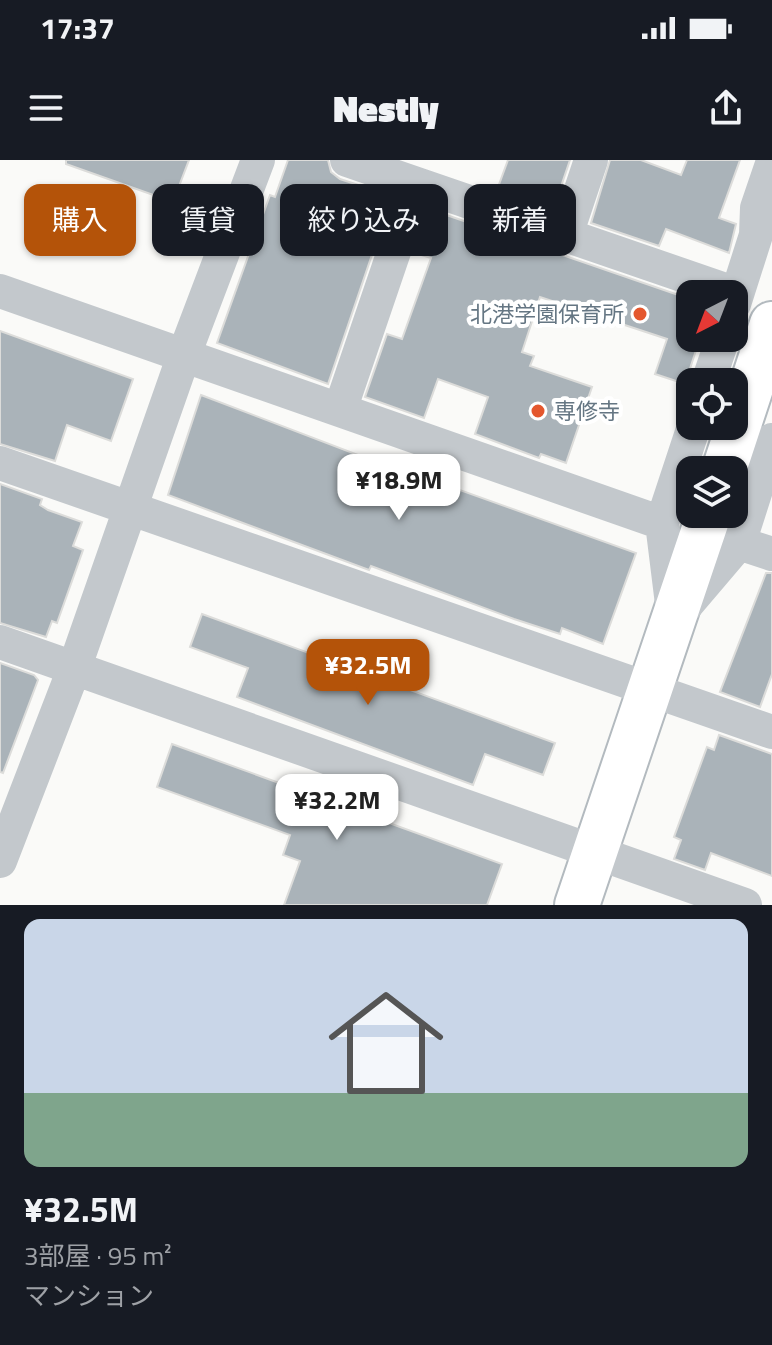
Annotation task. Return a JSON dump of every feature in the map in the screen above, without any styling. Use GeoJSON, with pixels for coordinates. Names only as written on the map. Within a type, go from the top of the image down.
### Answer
{"type":"FeatureCollection","features":[{"type":"Feature","properties":{"kind":"street"},"geometry":{"type":"LineString","coordinates":[[0,861],[8,817],[74,669],[184,355],[258,160]]}},
{"type":"Feature","properties":{"kind":"street"},"geometry":{"type":"LineString","coordinates":[[576,205],[591,160]]}},
{"type":"Feature","properties":{"kind":"street"},"geometry":{"type":"LineString","coordinates":[[352,161],[417,184]]}},
{"type":"Feature","properties":{"kind":"street"},"geometry":{"type":"LineString","coordinates":[[742,280],[756,235],[757,208],[772,164]]}},
{"type":"Feature","properties":{"kind":"street"},"geometry":{"type":"LineString","coordinates":[[576,239],[686,280]]}},
{"type":"Feature","properties":{"kind":"street"},"geometry":{"type":"LineString","coordinates":[[340,410],[392,256]]}},
{"type":"Feature","properties":{"kind":"street"},"geometry":{"type":"LineString","coordinates":[[0,291],[662,523]]}},
{"type":"Feature","properties":{"kind":"street"},"geometry":{"type":"LineString","coordinates":[[729,456],[772,324]]}},
{"type":"Feature","properties":{"kind":"street"},"geometry":{"type":"LineString","coordinates":[[674,619],[662,523],[689,440]]}},
{"type":"Feature","properties":{"kind":"street"},"geometry":{"type":"LineString","coordinates":[[748,484],[772,440]]}},
{"type":"Feature","properties":{"kind":"street"},"geometry":{"type":"LineString","coordinates":[[0,463],[772,732]]}},
{"type":"Feature","properties":{"kind":"street"},"geometry":{"type":"LineString","coordinates":[[577,905],[674,619],[724,528],[772,554]]}},
{"type":"Feature","properties":{"kind":"street"},"geometry":{"type":"LineString","coordinates":[[0,642],[745,905]]}},
{"type":"Feature","properties":{"kind":"building"},"geometry":{"type":"Polygon","coordinates":[[[66,160],[189,160],[180,184],[152,184],[152,195],[136,189],[136,184],[122,184],[66,164],[66,160]]]}},
{"type":"Feature","properties":{"kind":"building"},"geometry":{"type":"Polygon","coordinates":[[[288,160],[328,160],[331,172],[355,184],[280,184],[280,256],[372,256],[328,384],[217,343],[248,256],[264,256],[264,212],[270,195],[275,197],[288,160]]]}},
{"type":"Feature","properties":{"kind":"building"},"geometry":{"type":"Polygon","coordinates":[[[508,160],[570,160],[562,184],[499,184],[508,160]]]}},
{"type":"Feature","properties":{"kind":"building"},"geometry":{"type":"Polygon","coordinates":[[[610,160],[641,160],[681,175],[687,160],[740,160],[719,218],[736,224],[729,253],[666,229],[659,246],[591,223],[610,160]]]}},
{"type":"Feature","properties":{"kind":"building"},"geometry":{"type":"Polygon","coordinates":[[[448,216],[464,221],[464,256],[565,256],[676,294],[676,352],[695,352],[690,368],[676,368],[676,381],[655,374],[667,339],[540,297],[522,352],[534,356],[530,366],[592,387],[566,463],[541,454],[539,458],[475,434],[488,397],[438,379],[424,418],[365,397],[387,334],[402,339],[431,258],[425,256],[448,256],[448,216]]]}},
{"type":"Feature","properties":{"kind":"building"},"geometry":{"type":"Polygon","coordinates":[[[0,331],[133,379],[111,441],[67,425],[55,461],[0,444],[0,331]]]}},
{"type":"Feature","properties":{"kind":"building"},"geometry":{"type":"Polygon","coordinates":[[[201,395],[384,465],[388,456],[443,475],[440,483],[636,553],[603,644],[562,628],[560,634],[514,619],[371,566],[369,570],[168,495],[201,395]]]}},
{"type":"Feature","properties":{"kind":"building"},"geometry":{"type":"Polygon","coordinates":[[[0,484],[42,499],[40,505],[48,510],[82,522],[73,546],[83,550],[57,623],[52,621],[46,637],[0,623],[0,484]]]}},
{"type":"Feature","properties":{"kind":"building"},"geometry":{"type":"Polygon","coordinates":[[[766,573],[772,573],[772,674],[760,707],[720,692],[766,573]]]}},
{"type":"Feature","properties":{"kind":"building"},"geometry":{"type":"Polygon","coordinates":[[[202,614],[555,743],[543,775],[485,754],[473,785],[237,697],[248,668],[190,647],[202,614]]]}},
{"type":"Feature","properties":{"kind":"building"},"geometry":{"type":"Polygon","coordinates":[[[0,663],[34,675],[38,680],[3,773],[0,772],[0,663]]]}},
{"type":"Feature","properties":{"kind":"building"},"geometry":{"type":"Polygon","coordinates":[[[719,735],[772,754],[772,876],[711,853],[705,870],[674,859],[681,840],[674,837],[707,747],[714,750],[719,735]]]}},
{"type":"Feature","properties":{"kind":"building"},"geometry":{"type":"Polygon","coordinates":[[[172,744],[502,864],[487,905],[284,905],[300,861],[283,855],[290,835],[157,787],[172,744]]]}},
{"type":"Feature","properties":{"kind":"place","name":"北港学園保育所"},"geometry":{"type":"Point","coordinates":[640,314]}},
{"type":"Feature","properties":{"kind":"place","name":"専修寺"},"geometry":{"type":"Point","coordinates":[538,411]}}]}
